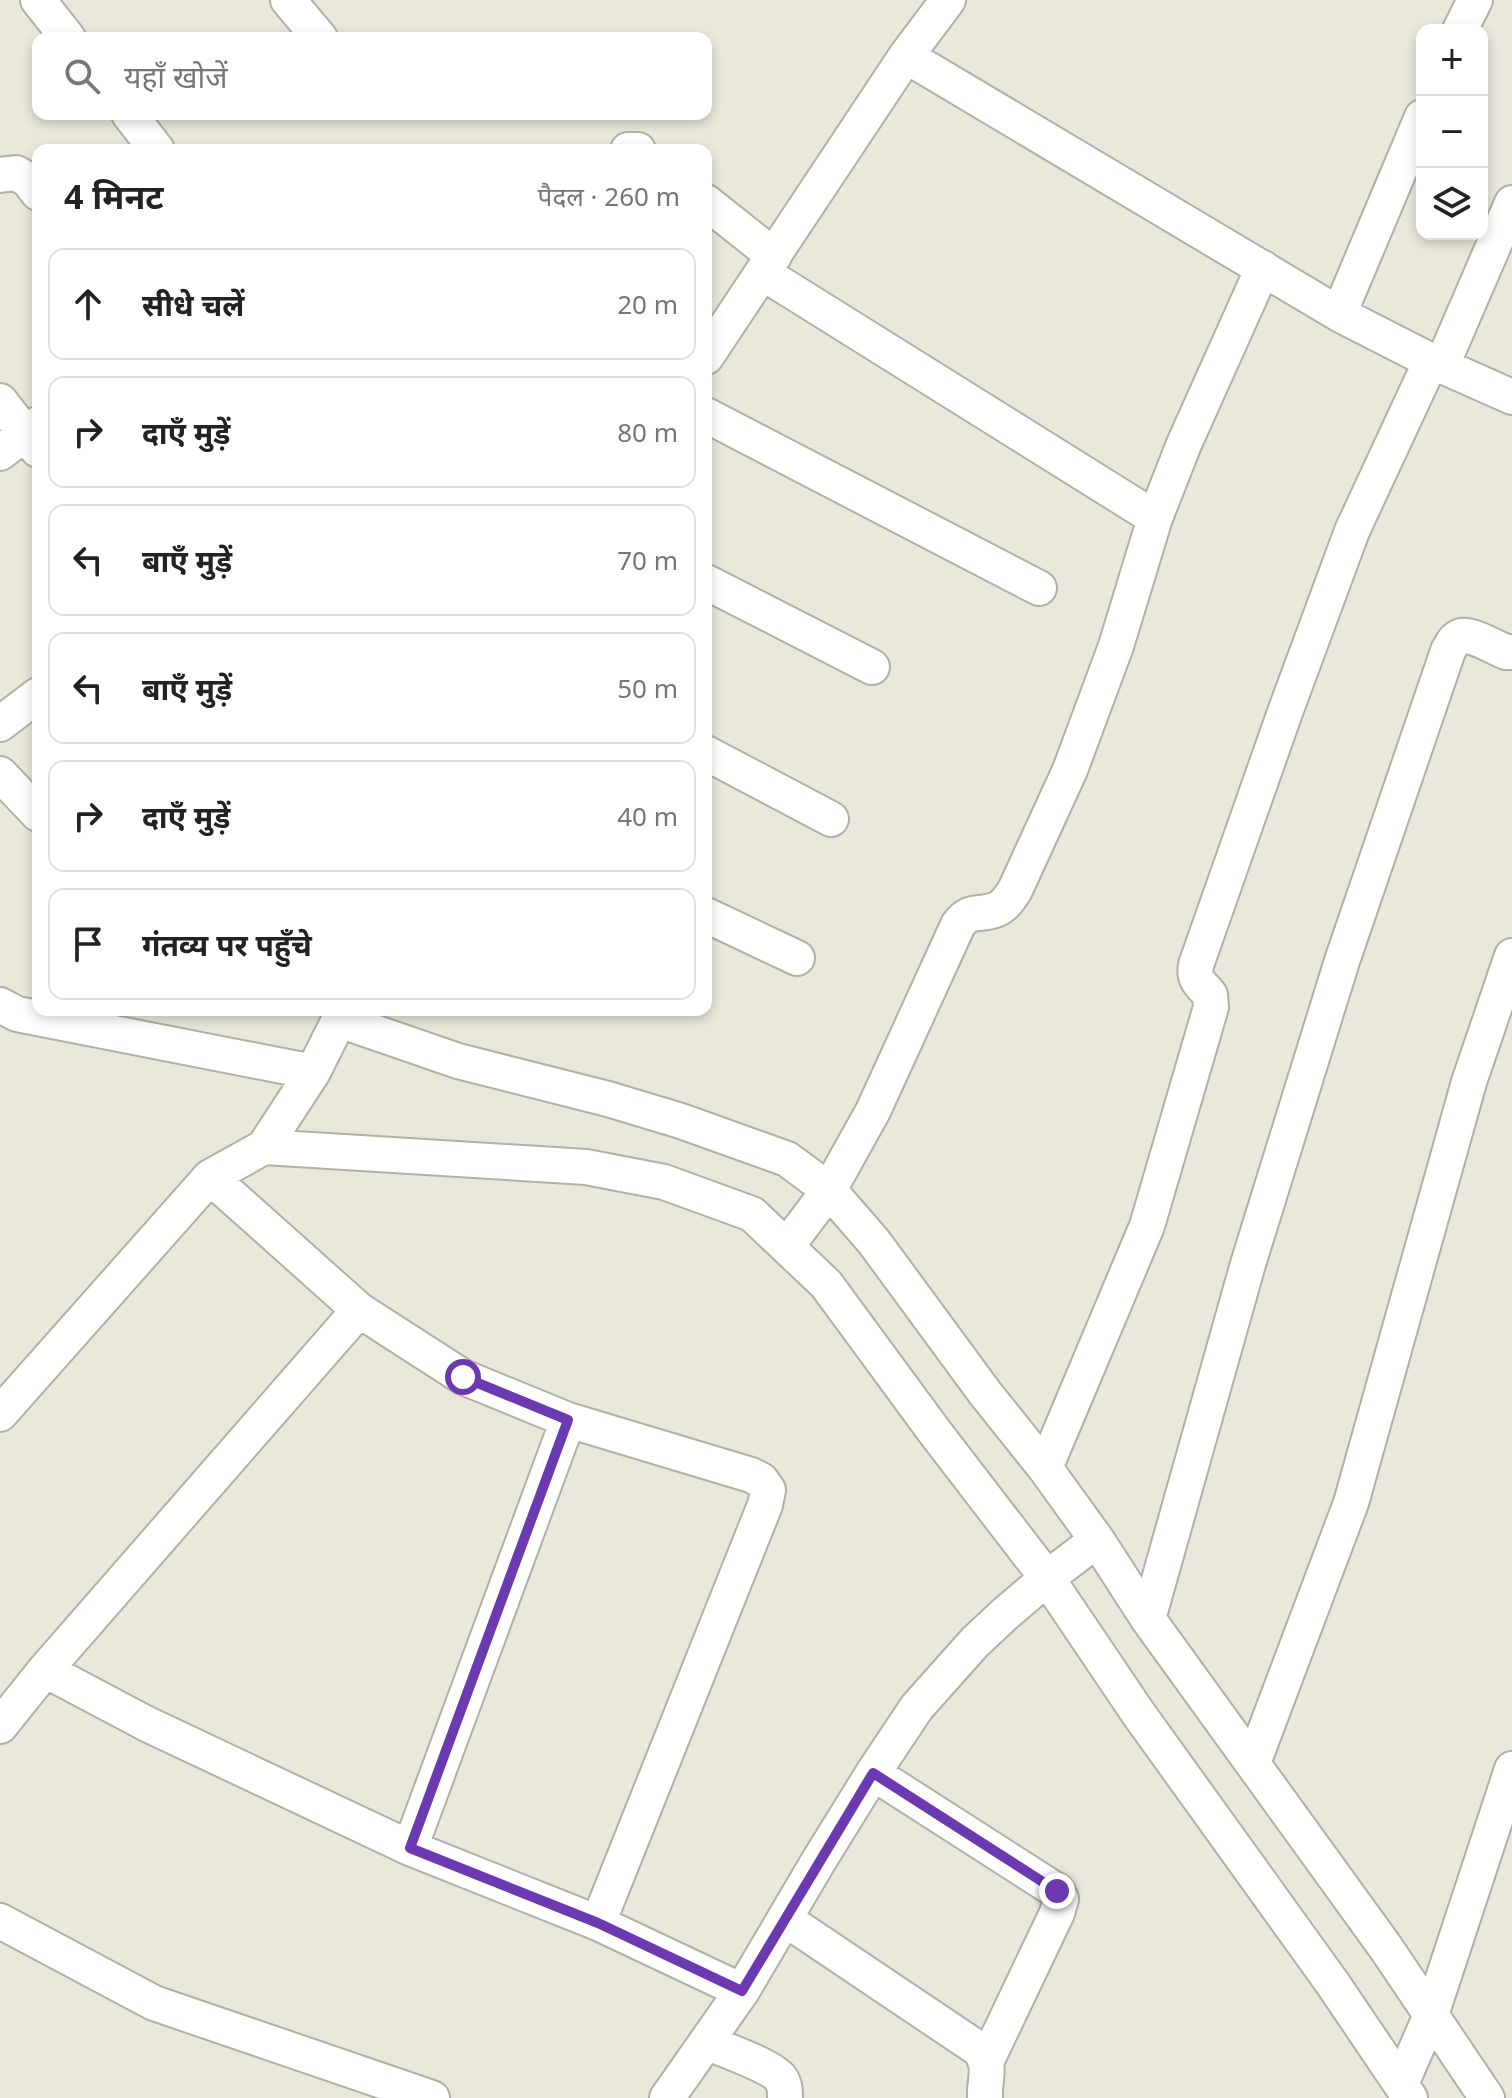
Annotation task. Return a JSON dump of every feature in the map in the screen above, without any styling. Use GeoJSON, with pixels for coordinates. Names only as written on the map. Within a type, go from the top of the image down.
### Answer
{"type":"FeatureCollection","features":[{"type":"Feature","properties":{"kind":"street"},"geometry":{"type":"LineString","coordinates":[[38,0],[63,32]]}},
{"type":"Feature","properties":{"kind":"street"},"geometry":{"type":"LineString","coordinates":[[288,0],[315,32]]}},
{"type":"Feature","properties":{"kind":"street"},"geometry":{"type":"LineString","coordinates":[[712,348],[906,56],[948,0]]}},
{"type":"Feature","properties":{"kind":"street"},"geometry":{"type":"LineString","coordinates":[[1463,24],[1475,0]]}},
{"type":"Feature","properties":{"kind":"street"},"geometry":{"type":"LineString","coordinates":[[906,56],[1339,314],[1512,397]]}},
{"type":"Feature","properties":{"kind":"street"},"geometry":{"type":"LineString","coordinates":[[134,120],[152,144]]}},
{"type":"Feature","properties":{"kind":"street"},"geometry":{"type":"LineString","coordinates":[[1339,314],[1416,131]]}},
{"type":"Feature","properties":{"kind":"street"},"geometry":{"type":"LineString","coordinates":[[0,175],[16,173],[32,185]]}},
{"type":"Feature","properties":{"kind":"street"},"geometry":{"type":"LineString","coordinates":[[1045,1468],[1147,1226],[1211,1007],[1210,995],[1194,974],[1284,715],[1352,531],[1437,363],[1512,203]]}},
{"type":"Feature","properties":{"kind":"street"},"geometry":{"type":"LineString","coordinates":[[712,208],[768,265],[1155,518]]}},
{"type":"Feature","properties":{"kind":"street"},"geometry":{"type":"LineString","coordinates":[[787,1246],[829,1190],[873,1111],[958,925],[969,914],[994,911],[1005,904],[1015,890],[1070,770],[1116,646],[1155,518],[1184,444],[1263,268]]}},
{"type":"Feature","properties":{"kind":"street"},"geometry":{"type":"LineString","coordinates":[[0,401],[25,440]]}},
{"type":"Feature","properties":{"kind":"street"},"geometry":{"type":"LineString","coordinates":[[712,418],[1039,588]]}},
{"type":"Feature","properties":{"kind":"street"},"geometry":{"type":"LineString","coordinates":[[712,585],[872,667]]}},
{"type":"Feature","properties":{"kind":"street"},"geometry":{"type":"LineString","coordinates":[[1148,1619],[1248,1264],[1332,991],[1448,651],[1460,636],[1469,636],[1512,652]]}},
{"type":"Feature","properties":{"kind":"street"},"geometry":{"type":"LineString","coordinates":[[0,724],[32,700]]}},
{"type":"Feature","properties":{"kind":"street"},"geometry":{"type":"LineString","coordinates":[[712,756],[831,819]]}},
{"type":"Feature","properties":{"kind":"street"},"geometry":{"type":"LineString","coordinates":[[0,774],[32,808]]}},
{"type":"Feature","properties":{"kind":"street"},"geometry":{"type":"LineString","coordinates":[[712,918],[797,958]]}},
{"type":"Feature","properties":{"kind":"street"},"geometry":{"type":"LineString","coordinates":[[1253,1763],[1351,1503],[1469,1082],[1512,956]]}},
{"type":"Feature","properties":{"kind":"street"},"geometry":{"type":"LineString","coordinates":[[6,1016],[313,1072]]}},
{"type":"Feature","properties":{"kind":"street"},"geometry":{"type":"LineString","coordinates":[[0,1414],[210,1177],[264,1147],[313,1072],[341,1016]]}},
{"type":"Feature","properties":{"kind":"street"},"geometry":{"type":"LineString","coordinates":[[345,1016],[458,1061],[608,1099],[787,1159],[829,1190],[874,1242],[985,1393],[1045,1468],[1148,1619],[1377,1935],[1487,2098]]}},
{"type":"Feature","properties":{"kind":"street"},"geometry":{"type":"LineString","coordinates":[[264,1147],[586,1167],[664,1182],[752,1214],[826,1284],[1047,1578],[1138,1713],[1316,1959],[1405,2091]]}},
{"type":"Feature","properties":{"kind":"street"},"geometry":{"type":"LineString","coordinates":[[210,1177],[359,1310],[463,1377],[568,1420],[751,1475],[761,1480],[768,1490],[765,1505],[598,1923]]}},
{"type":"Feature","properties":{"kind":"street"},"geometry":{"type":"LineString","coordinates":[[3,1717],[359,1310]]}},
{"type":"Feature","properties":{"kind":"street"},"geometry":{"type":"LineString","coordinates":[[410,1848],[568,1420]]}},
{"type":"Feature","properties":{"kind":"street"},"geometry":{"type":"LineString","coordinates":[[667,2098],[742,1991],[873,1773],[917,1707],[975,1642],[1047,1578],[1097,1540]]}},
{"type":"Feature","properties":{"kind":"street"},"geometry":{"type":"LineString","coordinates":[[45,1670],[147,1724],[410,1848],[598,1923],[742,1991]]}},
{"type":"Feature","properties":{"kind":"street"},"geometry":{"type":"LineString","coordinates":[[1405,2091],[1512,1769]]}},
{"type":"Feature","properties":{"kind":"street"},"geometry":{"type":"LineString","coordinates":[[873,1773],[1057,1891],[1061,1899],[987,2060],[985,2098]]}},
{"type":"Feature","properties":{"kind":"street"},"geometry":{"type":"LineString","coordinates":[[785,1919],[980,2050],[987,2060]]}},
{"type":"Feature","properties":{"kind":"street"},"geometry":{"type":"LineString","coordinates":[[0,1921],[154,2003],[432,2098]]}},
{"type":"Feature","properties":{"kind":"street"},"geometry":{"type":"LineString","coordinates":[[706,2042],[781,2077],[785,2098]]}},
{"type":"Feature","properties":{"kind":"route"},"geometry":{"type":"LineString","coordinates":[[463,1377],[568,1420],[410,1848],[598,1923],[742,1991],[873,1773],[1057,1891]]}}]}
